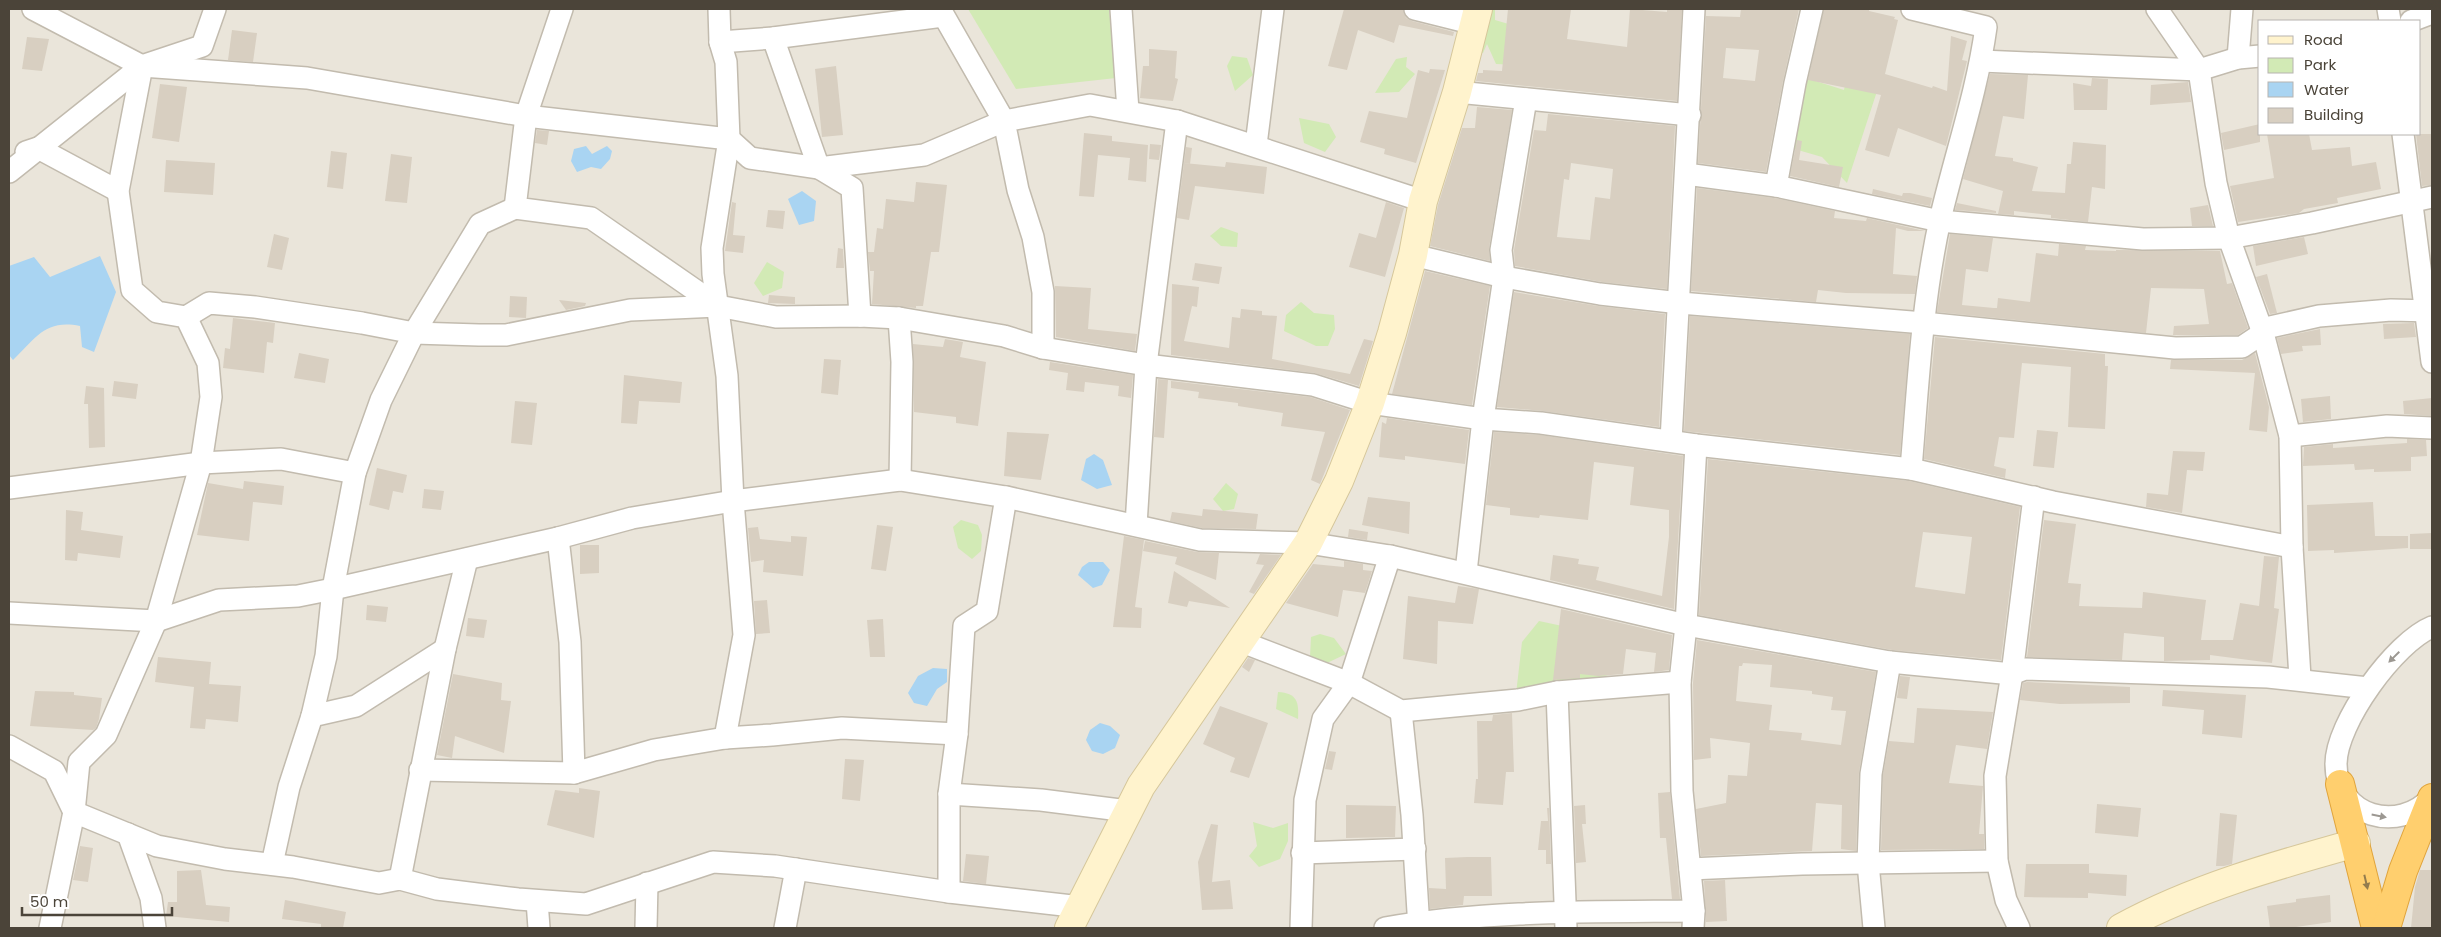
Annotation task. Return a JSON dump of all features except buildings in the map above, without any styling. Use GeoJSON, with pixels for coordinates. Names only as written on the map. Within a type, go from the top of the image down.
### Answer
{"type":"FeatureCollection","features":[{"type":"Feature","properties":{"kind":"highway"},"geometry":{"type":"LineString","coordinates":[[2340,784],[2376,928]]}},
{"type":"Feature","properties":{"kind":"highway"},"geometry":{"type":"LineString","coordinates":[[2386,928],[2403,871],[2432,797]]}},
{"type":"Feature","properties":{"kind":"street"},"geometry":{"type":"LineString","coordinates":[[33,9],[142,66],[307,78],[526,116],[729,139],[750,158],[819,168],[924,155],[1004,121],[1090,105],[1177,120],[1423,201]]}},
{"type":"Feature","properties":{"kind":"street"},"geometry":{"type":"LineString","coordinates":[[9,172],[142,66],[202,46],[215,9]]}},
{"type":"Feature","properties":{"kind":"street"},"geometry":{"type":"LineString","coordinates":[[515,208],[526,116],[562,9]]}},
{"type":"Feature","properties":{"kind":"street"},"geometry":{"type":"LineString","coordinates":[[719,9],[720,42],[726,62],[729,139],[712,248],[727,376],[733,501],[744,635],[725,738]]}},
{"type":"Feature","properties":{"kind":"street"},"geometry":{"type":"LineString","coordinates":[[1121,9],[1128,112]]}},
{"type":"Feature","properties":{"kind":"street"},"geometry":{"type":"LineString","coordinates":[[1256,145],[1273,9]]}},
{"type":"Feature","properties":{"kind":"street"},"geometry":{"type":"LineString","coordinates":[[9,746],[54,771],[74,812],[157,846],[225,859],[272,864],[379,883],[400,879],[437,888],[537,901],[586,904],[712,862],[796,869],[949,892],[1075,918],[1149,772],[1242,642],[1308,543],[1339,481],[1370,403],[1413,256],[1423,201],[1457,92],[1476,16],[1415,9]]}},
{"type":"Feature","properties":{"kind":"street"},"geometry":{"type":"LineString","coordinates":[[1671,442],[1690,115],[1694,9]]}},
{"type":"Feature","properties":{"kind":"street"},"geometry":{"type":"LineString","coordinates":[[1776,186],[1795,83],[1812,9]]}},
{"type":"Feature","properties":{"kind":"street"},"geometry":{"type":"LineString","coordinates":[[1911,469],[1924,323],[1940,221],[1981,61],[1986,27],[1953,13],[1912,9]]}},
{"type":"Feature","properties":{"kind":"street"},"geometry":{"type":"LineString","coordinates":[[2157,9],[2199,70],[2216,182],[2229,238],[2262,331],[2290,436],[2292,547],[2300,678]]}},
{"type":"Feature","properties":{"kind":"street"},"geometry":{"type":"LineString","coordinates":[[2238,58],[2242,9]]}},
{"type":"Feature","properties":{"kind":"street"},"geometry":{"type":"LineString","coordinates":[[720,42],[773,38],[942,12],[1004,121],[1018,190],[1033,237],[1043,292],[1043,348]]}},
{"type":"Feature","properties":{"kind":"street"},"geometry":{"type":"LineString","coordinates":[[2414,20],[2432,13]]}},
{"type":"Feature","properties":{"kind":"street"},"geometry":{"type":"LineString","coordinates":[[773,38],[819,168],[852,188],[860,316]]}},
{"type":"Feature","properties":{"kind":"street"},"geometry":{"type":"LineString","coordinates":[[1981,61],[2199,70],[2238,58],[2258,56]]}},
{"type":"Feature","properties":{"kind":"street"},"geometry":{"type":"LineString","coordinates":[[142,66],[118,191],[132,290],[157,312],[186,317],[209,303],[362,323],[414,333],[506,335],[630,310],[718,306],[776,317],[860,316],[898,318],[1004,336],[1043,348],[1146,365],[1312,385],[1370,403],[1483,420],[1541,423],[1671,442],[1911,469],[2053,502],[2292,547]]}},
{"type":"Feature","properties":{"kind":"street"},"geometry":{"type":"LineString","coordinates":[[1457,92],[1690,115]]}},
{"type":"Feature","properties":{"kind":"street"},"geometry":{"type":"LineString","coordinates":[[1466,572],[1483,420],[1504,277],[1501,250],[1526,99]]}},
{"type":"Feature","properties":{"kind":"street"},"geometry":{"type":"LineString","coordinates":[[1136,525],[1146,365],[1177,120]]}},
{"type":"Feature","properties":{"kind":"street"},"geometry":{"type":"LineString","coordinates":[[2403,135],[2423,199],[2432,362]]}},
{"type":"Feature","properties":{"kind":"street"},"geometry":{"type":"LineString","coordinates":[[9,157],[38,148],[118,191]]}},
{"type":"Feature","properties":{"kind":"street"},"geometry":{"type":"LineString","coordinates":[[1686,174],[1776,186],[1940,221],[2143,239],[2229,238],[2312,223],[2423,199]]}},
{"type":"Feature","properties":{"kind":"street"},"geometry":{"type":"LineString","coordinates":[[272,864],[289,787],[312,716],[326,656],[334,589],[355,473],[381,400],[414,333],[480,224],[515,208],[591,218],[718,306]]}},
{"type":"Feature","properties":{"kind":"street"},"geometry":{"type":"LineString","coordinates":[[1413,256],[1504,277],[1600,294],[2175,348],[2242,346],[2262,331],[2319,316],[2391,310],[2429,311]]}},
{"type":"Feature","properties":{"kind":"street"},"geometry":{"type":"LineString","coordinates":[[50,928],[74,812],[80,762],[106,736],[156,621],[201,463],[211,398],[208,363],[186,317]]}},
{"type":"Feature","properties":{"kind":"street"},"geometry":{"type":"LineString","coordinates":[[898,318],[902,362],[900,480]]}},
{"type":"Feature","properties":{"kind":"street"},"geometry":{"type":"LineString","coordinates":[[2290,436],[2387,426],[2432,428]]}},
{"type":"Feature","properties":{"kind":"street"},"geometry":{"type":"LineString","coordinates":[[1385,928],[1418,925],[1454,918],[1694,920],[1682,791],[1680,682],[1686,624],[1696,445]]}},
{"type":"Feature","properties":{"kind":"street"},"geometry":{"type":"LineString","coordinates":[[9,488],[201,463],[281,459],[355,473]]}},
{"type":"Feature","properties":{"kind":"street"},"geometry":{"type":"LineString","coordinates":[[9,613],[156,621],[219,600],[298,596],[334,589],[558,538],[632,518],[733,501],[900,480],[1006,498],[1200,540],[1308,543],[1390,556],[1686,624],[1890,662],[2012,674],[2025,669],[2300,678],[2368,688]]}},
{"type":"Feature","properties":{"kind":"street"},"geometry":{"type":"LineString","coordinates":[[2019,928],[2006,900],[1997,861],[1995,776],[2012,674],[2034,497]]}},
{"type":"Feature","properties":{"kind":"street"},"geometry":{"type":"LineString","coordinates":[[949,892],[948,794],[957,734],[964,626],[987,611],[1006,498]]}},
{"type":"Feature","properties":{"kind":"street"},"geometry":{"type":"LineString","coordinates":[[558,538],[570,642],[574,773]]}},
{"type":"Feature","properties":{"kind":"street"},"geometry":{"type":"LineString","coordinates":[[1301,928],[1305,800],[1323,719],[1349,683],[1390,556]]}},
{"type":"Feature","properties":{"kind":"street"},"geometry":{"type":"LineString","coordinates":[[400,879],[445,649],[467,559]]}},
{"type":"Feature","properties":{"kind":"street"},"geometry":{"type":"LineString","coordinates":[[2432,627],[2419,634],[2395,656],[2368,688],[2348,724],[2337,753],[2336,764],[2340,784],[2345,794],[2362,810],[2383,818],[2406,816],[2421,807],[2432,797]]}},
{"type":"Feature","properties":{"kind":"street"},"geometry":{"type":"LineString","coordinates":[[1242,642],[1349,683],[1401,712],[1518,700],[1557,692],[1680,682]]}},
{"type":"Feature","properties":{"kind":"street"},"geometry":{"type":"LineString","coordinates":[[312,716],[356,706],[445,649]]}},
{"type":"Feature","properties":{"kind":"street"},"geometry":{"type":"LineString","coordinates":[[1874,928],[1868,863],[1871,774],[1890,662]]}},
{"type":"Feature","properties":{"kind":"street"},"geometry":{"type":"LineString","coordinates":[[1557,692],[1566,920]]}},
{"type":"Feature","properties":{"kind":"street"},"geometry":{"type":"LineString","coordinates":[[1401,712],[1415,849],[1418,925]]}},
{"type":"Feature","properties":{"kind":"street"},"geometry":{"type":"LineString","coordinates":[[420,770],[574,773],[654,750],[725,738],[772,736],[842,728],[957,734]]}},
{"type":"Feature","properties":{"kind":"street"},"geometry":{"type":"LineString","coordinates":[[948,794],[1041,800],[1128,811]]}},
{"type":"Feature","properties":{"kind":"street"},"geometry":{"type":"LineString","coordinates":[[128,834],[151,898],[156,928]]}},
{"type":"Feature","properties":{"kind":"street"},"geometry":{"type":"LineString","coordinates":[[2124,928],[2190,897],[2271,867],[2356,843]]}},
{"type":"Feature","properties":{"kind":"street"},"geometry":{"type":"LineString","coordinates":[[1302,853],[1415,849]]}},
{"type":"Feature","properties":{"kind":"street"},"geometry":{"type":"LineString","coordinates":[[1690,870],[1868,863],[1997,861]]}},
{"type":"Feature","properties":{"kind":"street"},"geometry":{"type":"LineString","coordinates":[[784,928],[796,869]]}},
{"type":"Feature","properties":{"kind":"street"},"geometry":{"type":"LineString","coordinates":[[646,928],[647,883]]}},
{"type":"Feature","properties":{"kind":"street"},"geometry":{"type":"LineString","coordinates":[[537,901],[539,928]]}},
{"type":"Feature","properties":{"kind":"shaded area"},"geometry":{"type":"Polygon","coordinates":[[[9,9],[2432,9],[2432,928],[9,928],[9,9]]]}},
{"type":"Feature","properties":{"kind":"green space"},"geometry":{"type":"Polygon","coordinates":[[[968,9],[1109,9],[1116,78],[1016,89],[968,9]]]}},
{"type":"Feature","properties":{"kind":"green space"},"geometry":{"type":"Polygon","coordinates":[[[1478,9],[1495,9],[1495,20],[1512,25],[1544,66],[1496,64],[1487,44],[1483,53],[1473,54],[1478,9]]]}},
{"type":"Feature","properties":{"kind":"green space"},"geometry":{"type":"Polygon","coordinates":[[[1232,56],[1247,58],[1253,75],[1235,91],[1227,66],[1232,56]]]}},
{"type":"Feature","properties":{"kind":"green space"},"geometry":{"type":"Polygon","coordinates":[[[1407,57],[1406,67],[1415,74],[1399,92],[1375,93],[1396,59],[1407,57]]]}},
{"type":"Feature","properties":{"kind":"green space"},"geometry":{"type":"Polygon","coordinates":[[[1850,60],[1881,79],[1847,183],[1822,157],[1791,148],[1806,78],[1844,90],[1850,60]]]}},
{"type":"Feature","properties":{"kind":"green space"},"geometry":{"type":"Polygon","coordinates":[[[1299,118],[1329,124],[1336,137],[1325,152],[1304,143],[1299,118]]]}},
{"type":"Feature","properties":{"kind":"green space"},"geometry":{"type":"Polygon","coordinates":[[[1221,227],[1238,233],[1237,247],[1221,246],[1210,236],[1221,227]]]}},
{"type":"Feature","properties":{"kind":"green space"},"geometry":{"type":"Polygon","coordinates":[[[767,262],[784,272],[782,288],[763,296],[754,283],[767,262]]]}},
{"type":"Feature","properties":{"kind":"green space"},"geometry":{"type":"Polygon","coordinates":[[[1301,302],[1314,313],[1334,315],[1335,329],[1328,346],[1316,346],[1284,331],[1286,315],[1301,302]]]}},
{"type":"Feature","properties":{"kind":"green space"},"geometry":{"type":"Polygon","coordinates":[[[1226,483],[1238,494],[1234,509],[1223,511],[1213,499],[1226,483]]]}},
{"type":"Feature","properties":{"kind":"green space"},"geometry":{"type":"Polygon","coordinates":[[[961,520],[978,525],[982,535],[981,551],[972,559],[958,548],[953,527],[961,520]]]}},
{"type":"Feature","properties":{"kind":"green space"},"geometry":{"type":"Polygon","coordinates":[[[1539,621],[1581,630],[1613,673],[1584,684],[1516,694],[1522,642],[1539,621]]]}},
{"type":"Feature","properties":{"kind":"green space"},"geometry":{"type":"Polygon","coordinates":[[[1320,634],[1334,638],[1346,654],[1327,663],[1310,657],[1311,637],[1320,634]]]}},
{"type":"Feature","properties":{"kind":"green space"},"geometry":{"type":"Polygon","coordinates":[[[1278,692],[1289,694],[1296,700],[1298,719],[1276,709],[1278,692]]]}},
{"type":"Feature","properties":{"kind":"green space"},"geometry":{"type":"Polygon","coordinates":[[[1253,822],[1273,828],[1288,823],[1288,841],[1280,859],[1259,867],[1249,856],[1257,846],[1253,822]]]}},
{"type":"Feature","properties":{"kind":"water"},"geometry":{"type":"Polygon","coordinates":[[[586,146],[592,154],[607,146],[612,151],[610,159],[601,169],[591,167],[577,172],[571,161],[574,149],[586,146]]]}},
{"type":"Feature","properties":{"kind":"water"},"geometry":{"type":"Polygon","coordinates":[[[802,191],[816,201],[814,221],[799,225],[788,199],[802,191]]]}},
{"type":"Feature","properties":{"kind":"water"},"geometry":{"type":"Polygon","coordinates":[[[100,256],[116,292],[94,352],[82,347],[80,326],[58,325],[42,332],[13,360],[9,355],[9,266],[34,257],[50,277],[100,256]]]}},
{"type":"Feature","properties":{"kind":"water"},"geometry":{"type":"Polygon","coordinates":[[[1094,454],[1103,460],[1112,485],[1097,489],[1081,480],[1086,459],[1094,454]]]}},
{"type":"Feature","properties":{"kind":"water"},"geometry":{"type":"Polygon","coordinates":[[[1089,562],[1103,562],[1110,570],[1102,585],[1093,588],[1078,575],[1082,567],[1089,562]]]}},
{"type":"Feature","properties":{"kind":"water"},"geometry":{"type":"Polygon","coordinates":[[[933,668],[947,669],[947,682],[937,689],[927,706],[914,703],[908,693],[918,676],[933,668]]]}},
{"type":"Feature","properties":{"kind":"water"},"geometry":{"type":"Polygon","coordinates":[[[1100,723],[1110,726],[1120,735],[1115,748],[1103,754],[1092,751],[1086,740],[1090,730],[1100,723]]]}}]}
